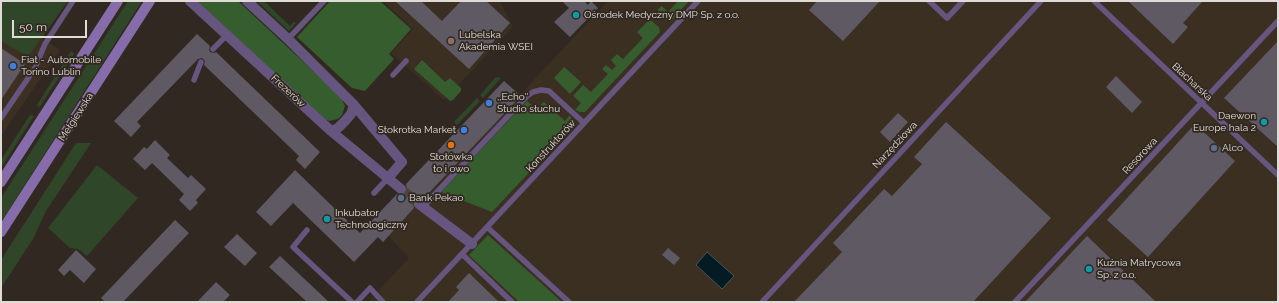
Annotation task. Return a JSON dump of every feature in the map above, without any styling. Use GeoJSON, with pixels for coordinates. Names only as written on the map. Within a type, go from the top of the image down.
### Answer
{"type":"FeatureCollection","features":[{"type":"Feature","properties":{"kind":"main road"},"geometry":{"type":"LineString","coordinates":[[1,182],[118,1]]}},
{"type":"Feature","properties":{"kind":"main road","name":"Mełgiewska"},"geometry":{"type":"LineString","coordinates":[[1,232],[150,1]]}},
{"type":"Feature","properties":{"kind":"street","name":"Frezerów"},"geometry":{"type":"LineString","coordinates":[[190,1],[331,131],[402,189]]}},
{"type":"Feature","properties":{"kind":"street"},"geometry":{"type":"LineString","coordinates":[[247,1],[288,39],[354,105],[402,162],[388,178]]}},
{"type":"Feature","properties":{"kind":"street"},"geometry":{"type":"LineString","coordinates":[[331,131],[338,128],[345,121],[351,114],[354,105]]}},
{"type":"Feature","properties":{"kind":"street"},"geometry":{"type":"LineString","coordinates":[[421,205],[472,244]]}},
{"type":"Feature","properties":{"kind":"lane"},"geometry":{"type":"LineString","coordinates":[[1,118],[35,68],[46,44],[73,1]]}},
{"type":"Feature","properties":{"kind":"lane"},"geometry":{"type":"LineString","coordinates":[[288,39],[324,1]]}},
{"type":"Feature","properties":{"kind":"lane","name":"Konstruktorów"},"geometry":{"type":"LineString","coordinates":[[417,302],[698,1]]}},
{"type":"Feature","properties":{"kind":"lane"},"geometry":{"type":"LineString","coordinates":[[929,1],[947,18],[963,1]]}},
{"type":"Feature","properties":{"kind":"lane","name":"Narzędziowa"},"geometry":{"type":"LineString","coordinates":[[762,302],[1041,1]]}},
{"type":"Feature","properties":{"kind":"lane","name":"Blacharska"},"geometry":{"type":"LineString","coordinates":[[1094,1],[1278,175]]}},
{"type":"Feature","properties":{"kind":"lane","name":"Resorowa"},"geometry":{"type":"LineString","coordinates":[[1015,302],[1278,22]]}},
{"type":"Feature","properties":{"kind":"lane"},"geometry":{"type":"LineString","coordinates":[[213,49],[227,35]]}},
{"type":"Feature","properties":{"kind":"lane"},"geometry":{"type":"LineString","coordinates":[[393,75],[406,61]]}},
{"type":"Feature","properties":{"kind":"lane"},"geometry":{"type":"LineString","coordinates":[[194,80],[201,62]]}},
{"type":"Feature","properties":{"kind":"lane"},"geometry":{"type":"LineString","coordinates":[[421,205],[527,96],[533,92],[541,90],[549,91],[584,123]]}},
{"type":"Feature","properties":{"kind":"lane"},"geometry":{"type":"LineString","coordinates":[[374,193],[388,178]]}},
{"type":"Feature","properties":{"kind":"lane"},"geometry":{"type":"LineString","coordinates":[[487,227],[569,302]]}},
{"type":"Feature","properties":{"kind":"lane"},"geometry":{"type":"LineString","coordinates":[[307,230],[293,247],[352,302]]}},
{"type":"Feature","properties":{"kind":"lane"},"geometry":{"type":"LineString","coordinates":[[462,254],[512,302]]}},
{"type":"Feature","properties":{"kind":"lane"},"geometry":{"type":"LineString","coordinates":[[357,302],[370,288],[383,302]]}},
{"type":"Feature","properties":{"kind":"shaded area","name":"Lubelska Akademia WSEI"},"geometry":{"type":"Polygon","coordinates":[[[383,1],[500,1],[513,27],[444,100],[391,53],[413,29],[383,1]]]}},
{"type":"Feature","properties":{"kind":"shaded area"},"geometry":{"type":"Polygon","coordinates":[[[608,1],[1278,1],[1278,302],[368,302],[409,258],[388,235],[608,1]]]}},
{"type":"Feature","properties":{"kind":"shaded area"},"geometry":{"type":"Polygon","coordinates":[[[42,38],[60,50],[1,136],[1,41],[28,57],[42,38]]]}},
{"type":"Feature","properties":{"kind":"green space"},"geometry":{"type":"Polygon","coordinates":[[[1,1],[68,1],[28,57],[1,41],[1,1]]]}},
{"type":"Feature","properties":{"kind":"green space"},"geometry":{"type":"Polygon","coordinates":[[[128,1],[142,1],[1,222],[1,198],[128,1]]]}},
{"type":"Feature","properties":{"kind":"green space"},"geometry":{"type":"Polygon","coordinates":[[[197,1],[238,1],[340,96],[345,106],[342,115],[338,119],[329,121],[325,119],[197,1]]]}},
{"type":"Feature","properties":{"kind":"green space"},"geometry":{"type":"Polygon","coordinates":[[[257,1],[264,1],[290,26],[294,22],[296,23],[289,31],[257,1]]]}},
{"type":"Feature","properties":{"kind":"green space"},"geometry":{"type":"Polygon","coordinates":[[[330,1],[380,1],[411,29],[389,54],[394,59],[365,91],[352,88],[297,37],[330,1]]]}},
{"type":"Feature","properties":{"kind":"green space"},"geometry":{"type":"Polygon","coordinates":[[[678,1],[689,1],[671,21],[666,20],[658,13],[658,9],[662,6],[668,12],[678,1]]]}},
{"type":"Feature","properties":{"kind":"green space"},"geometry":{"type":"Polygon","coordinates":[[[648,21],[652,21],[659,27],[660,32],[585,112],[575,110],[581,103],[573,96],[583,85],[591,92],[608,74],[602,69],[606,65],[612,70],[616,66],[611,60],[617,54],[623,59],[643,38],[637,32],[648,21]]]}},
{"type":"Feature","properties":{"kind":"green space"},"geometry":{"type":"Polygon","coordinates":[[[71,51],[74,53],[73,56],[39,108],[37,105],[71,51]]]}},
{"type":"Feature","properties":{"kind":"green space"},"geometry":{"type":"Polygon","coordinates":[[[422,60],[445,82],[450,78],[461,88],[461,91],[453,100],[450,101],[414,69],[422,60]]]}},
{"type":"Feature","properties":{"kind":"green space"},"geometry":{"type":"Polygon","coordinates":[[[564,67],[581,82],[570,94],[554,78],[564,67]]]}},
{"type":"Feature","properties":{"kind":"green space"},"geometry":{"type":"Polygon","coordinates":[[[496,77],[501,78],[483,98],[480,95],[496,77]]]}},
{"type":"Feature","properties":{"kind":"green space"},"geometry":{"type":"Polygon","coordinates":[[[477,98],[480,101],[457,125],[454,122],[477,98]]]}},
{"type":"Feature","properties":{"kind":"green space"},"geometry":{"type":"Polygon","coordinates":[[[527,101],[536,109],[544,102],[565,121],[570,115],[573,124],[572,127],[492,212],[441,192],[527,101]]]}},
{"type":"Feature","properties":{"kind":"green space"},"geometry":{"type":"Polygon","coordinates":[[[30,115],[34,116],[1,168],[1,160],[30,115]]]}},
{"type":"Feature","properties":{"kind":"green space"},"geometry":{"type":"Polygon","coordinates":[[[76,143],[91,143],[46,211],[33,239],[1,288],[1,260],[76,143]]]}},
{"type":"Feature","properties":{"kind":"green space"},"geometry":{"type":"Polygon","coordinates":[[[97,165],[138,198],[87,256],[78,249],[70,248],[48,228],[97,165]]]}},
{"type":"Feature","properties":{"kind":"green space"},"geometry":{"type":"Polygon","coordinates":[[[488,235],[562,302],[519,302],[469,255],[488,235]]]}},
{"type":"Feature","properties":{"kind":"water"},"geometry":{"type":"Polygon","coordinates":[[[707,252],[734,276],[722,289],[696,265],[707,252]]]}},
{"type":"Feature","properties":{"kind":"building"},"geometry":{"type":"Polygon","coordinates":[[[395,1],[421,1],[442,21],[461,1],[486,1],[510,23],[469,69],[395,1]]]}},
{"type":"Feature","properties":{"kind":"building","name":"Ośrodek Medyczny DMP Sp. z o.o."},"geometry":{"type":"Polygon","coordinates":[[[562,1],[584,1],[588,5],[591,1],[598,8],[570,37],[554,22],[569,8],[562,1]]]}},
{"type":"Feature","properties":{"kind":"building"},"geometry":{"type":"Polygon","coordinates":[[[817,1],[880,1],[843,41],[809,10],[817,1]]]}},
{"type":"Feature","properties":{"kind":"building"},"geometry":{"type":"Polygon","coordinates":[[[1128,1],[1203,1],[1183,23],[1188,27],[1173,44],[1128,1]]]}},
{"type":"Feature","properties":{"kind":"building"},"geometry":{"type":"Polygon","coordinates":[[[197,34],[210,46],[210,52],[216,52],[320,152],[305,169],[296,160],[299,156],[204,65],[205,61],[202,58],[198,59],[137,122],[141,126],[131,137],[114,121],[197,34]]]}},
{"type":"Feature","properties":{"kind":"building","name":"Daewon Europe hala 2"},"geometry":{"type":"Polygon","coordinates":[[[1278,41],[1278,147],[1224,98],[1278,41]]]}},
{"type":"Feature","properties":{"kind":"building"},"geometry":{"type":"Polygon","coordinates":[[[1,48],[25,64],[1,100],[1,48]]]}},
{"type":"Feature","properties":{"kind":"building"},"geometry":{"type":"Polygon","coordinates":[[[1116,76],[1142,102],[1132,113],[1106,87],[1116,76]]]}},
{"type":"Feature","properties":{"kind":"building"},"geometry":{"type":"Polygon","coordinates":[[[504,81],[521,96],[423,199],[419,198],[414,200],[414,208],[383,242],[378,237],[354,262],[293,203],[271,226],[256,212],[295,170],[360,233],[397,194],[400,195],[406,193],[406,184],[504,81]]]}},
{"type":"Feature","properties":{"kind":"building"},"geometry":{"type":"Polygon","coordinates":[[[898,113],[908,122],[890,142],[880,132],[898,113]]]}},
{"type":"Feature","properties":{"kind":"building"},"geometry":{"type":"Polygon","coordinates":[[[946,122],[1051,218],[973,302],[794,302],[842,252],[833,243],[884,189],[892,196],[922,164],[914,157],[946,122]]]}},
{"type":"Feature","properties":{"kind":"building"},"geometry":{"type":"Polygon","coordinates":[[[1195,124],[1235,161],[1148,257],[1107,220],[1195,124]]]}},
{"type":"Feature","properties":{"kind":"building"},"geometry":{"type":"Polygon","coordinates":[[[155,140],[170,155],[167,158],[188,178],[191,175],[206,189],[196,200],[198,203],[190,211],[179,200],[184,194],[152,163],[145,170],[133,159],[144,147],[147,149],[155,140]]]}},
{"type":"Feature","properties":{"kind":"building"},"geometry":{"type":"Polygon","coordinates":[[[175,220],[189,233],[123,302],[105,302],[101,298],[175,220]]]}},
{"type":"Feature","properties":{"kind":"building"},"geometry":{"type":"Polygon","coordinates":[[[237,234],[257,253],[245,266],[224,247],[237,234]]]}},
{"type":"Feature","properties":{"kind":"building","name":"Kuźnia Matrycowa Sp. z o.o."},"geometry":{"type":"Polygon","coordinates":[[[1087,236],[1156,302],[1025,302],[1087,236]]]}},
{"type":"Feature","properties":{"kind":"building"},"geometry":{"type":"Polygon","coordinates":[[[668,248],[680,258],[674,265],[662,255],[668,248]]]}},
{"type":"Feature","properties":{"kind":"building"},"geometry":{"type":"Polygon","coordinates":[[[76,250],[96,269],[84,283],[70,270],[64,276],[58,270],[76,250]]]}},
{"type":"Feature","properties":{"kind":"building"},"geometry":{"type":"Polygon","coordinates":[[[280,256],[329,302],[307,302],[269,267],[280,256]]]}},
{"type":"Feature","properties":{"kind":"building"},"geometry":{"type":"Polygon","coordinates":[[[469,273],[499,302],[448,302],[459,290],[456,287],[469,273]]]}},
{"type":"Feature","properties":{"kind":"building"},"geometry":{"type":"Polygon","coordinates":[[[216,282],[230,295],[223,302],[197,302],[216,282]]]}},
{"type":"Feature","properties":{"kind":"tunnel"},"geometry":{"type":"LineString","coordinates":[[401,189],[419,204]]}},
{"type":"Feature","properties":{"kind":"place","name":"Ośrodek Medyczny DMP Sp. z o.o."},"geometry":{"type":"Point","coordinates":[576,15]}},
{"type":"Feature","properties":{"kind":"place","name":"Lubelska Akademia WSEI"},"geometry":{"type":"Point","coordinates":[451,41]}},
{"type":"Feature","properties":{"kind":"place","name":"Fiat - Automobile Torino Lublin"},"geometry":{"type":"Point","coordinates":[13,66]}},
{"type":"Feature","properties":{"kind":"place","name":",,Echo'' Studio słuchu"},"geometry":{"type":"Point","coordinates":[489,103]}},
{"type":"Feature","properties":{"kind":"place","name":"Daewon Europe hala 2"},"geometry":{"type":"Point","coordinates":[1264,122]}},
{"type":"Feature","properties":{"kind":"place","name":"Stokrotka Market"},"geometry":{"type":"Point","coordinates":[464,130]}},
{"type":"Feature","properties":{"kind":"place","name":"Stołówka to i owo"},"geometry":{"type":"Point","coordinates":[451,145]}},
{"type":"Feature","properties":{"kind":"place","name":"Alco"},"geometry":{"type":"Point","coordinates":[1214,148]}},
{"type":"Feature","properties":{"kind":"place","name":"Bank Pekao"},"geometry":{"type":"Point","coordinates":[401,198]}},
{"type":"Feature","properties":{"kind":"place","name":"Inkubator Technologiczny"},"geometry":{"type":"Point","coordinates":[327,219]}},
{"type":"Feature","properties":{"kind":"place","name":"Kuźnia Matrycowa Sp. z o.o."},"geometry":{"type":"Point","coordinates":[1089,269]}}]}
